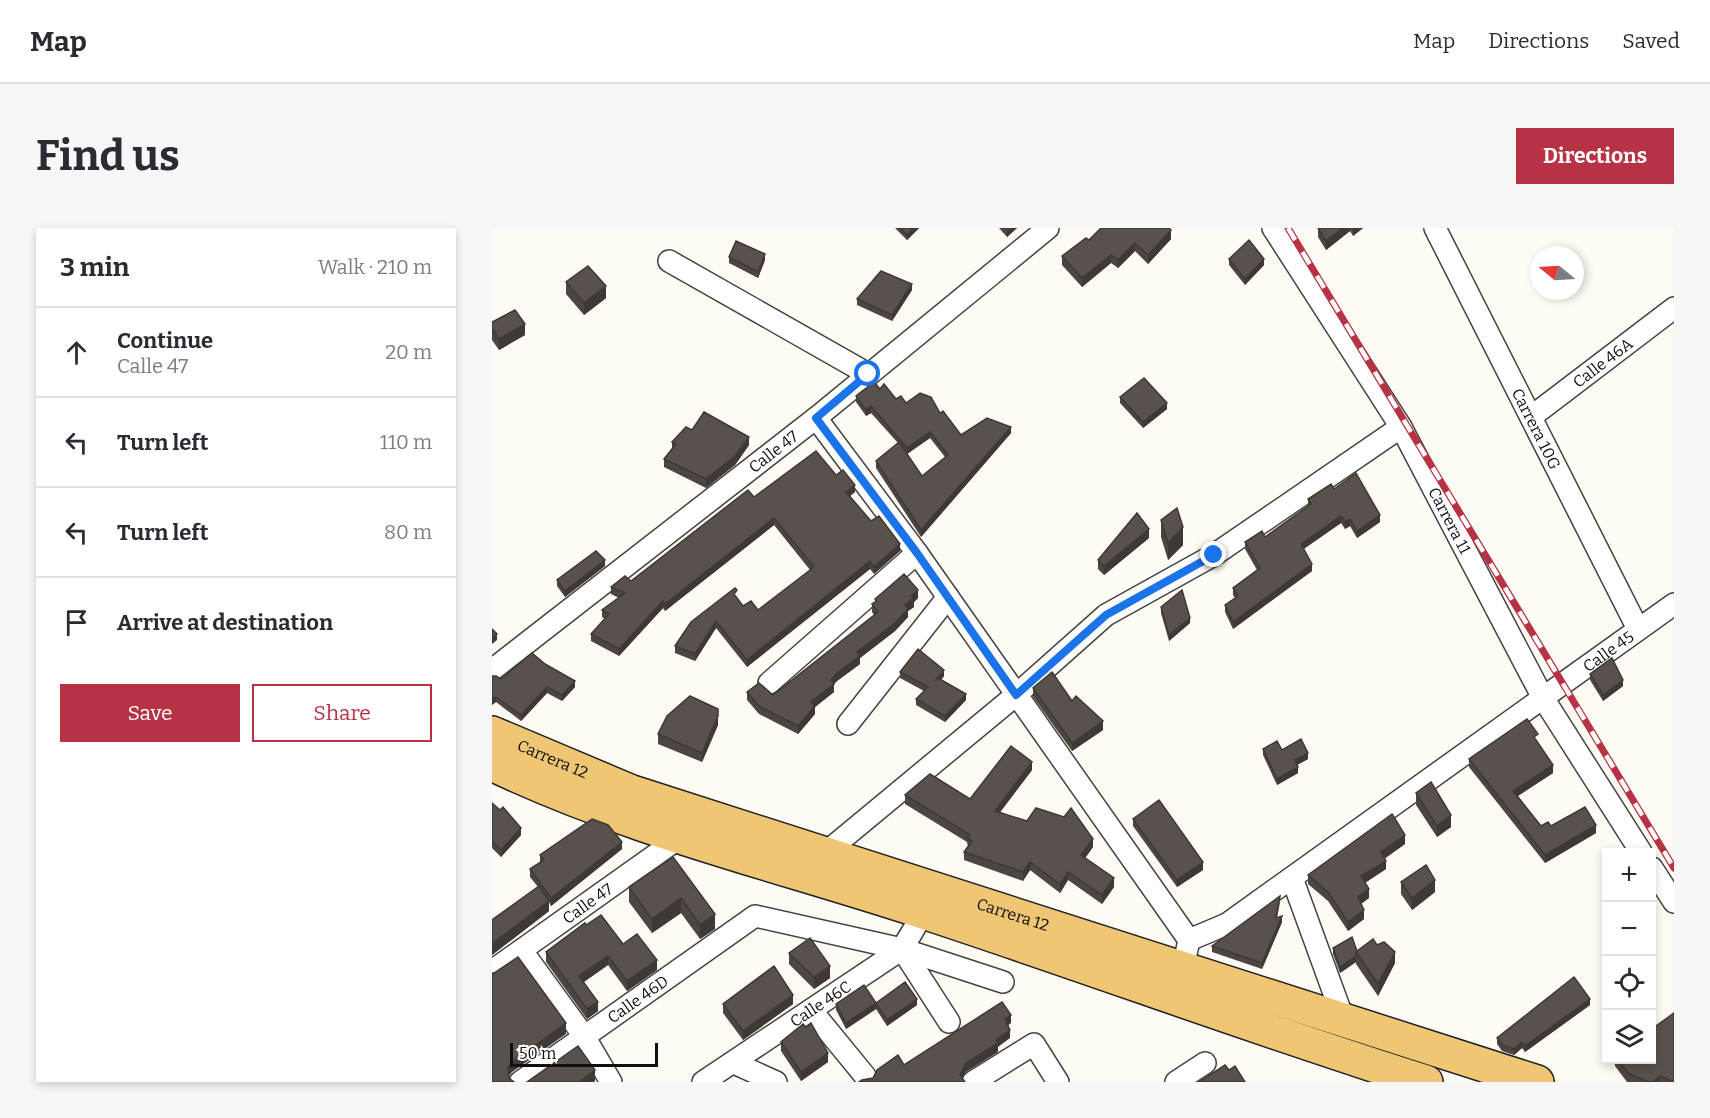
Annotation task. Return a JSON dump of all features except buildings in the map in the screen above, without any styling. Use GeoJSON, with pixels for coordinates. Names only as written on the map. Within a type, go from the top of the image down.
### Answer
{"type":"FeatureCollection","features":[{"type":"Feature","properties":{"kind":"main road","name":"Carrera 12"},"geometry":{"type":"LineString","coordinates":[[492,733],[632,792],[825,854],[1186,954],[1343,1018],[1537,1082]]}},
{"type":"Feature","properties":{"kind":"main road","name":"Carrera 12"},"geometry":{"type":"LineString","coordinates":[[492,764],[541,788],[682,836],[924,912],[1409,1080]]}},
{"type":"Feature","properties":{"kind":"street","name":"Calle 47"},"geometry":{"type":"LineString","coordinates":[[492,670],[816,418],[1048,228]]}},
{"type":"Feature","properties":{"kind":"street","name":"Carrera 11"},"geometry":{"type":"LineString","coordinates":[[1273,228],[1401,427],[1543,698],[1638,848]]}},
{"type":"Feature","properties":{"kind":"street","name":"Carrera 10G"},"geometry":{"type":"LineString","coordinates":[[1435,228],[1638,629]]}},
{"type":"Feature","properties":{"kind":"street"},"geometry":{"type":"LineString","coordinates":[[669,261],[868,374]]}},
{"type":"Feature","properties":{"kind":"street","name":"Calle 46A"},"geometry":{"type":"LineString","coordinates":[[1531,417],[1674,308]]}},
{"type":"Feature","properties":{"kind":"street"},"geometry":{"type":"LineString","coordinates":[[816,418],[917,553],[1016,695],[1186,954]]}},
{"type":"Feature","properties":{"kind":"street"},"geometry":{"type":"LineString","coordinates":[[825,854],[1016,695],[1106,615],[1214,555],[1401,427]]}},
{"type":"Feature","properties":{"kind":"street"},"geometry":{"type":"LineString","coordinates":[[769,683],[917,553]]}},
{"type":"Feature","properties":{"kind":"street"},"geometry":{"type":"LineString","coordinates":[[848,724],[948,597]]}},
{"type":"Feature","properties":{"kind":"street","name":"Calle 45"},"geometry":{"type":"LineString","coordinates":[[1186,954],[1674,604]]}},
{"type":"Feature","properties":{"kind":"street","name":"Calle 47"},"geometry":{"type":"LineString","coordinates":[[492,971],[682,836]]}},
{"type":"Feature","properties":{"kind":"street"},"geometry":{"type":"LineString","coordinates":[[1656,874],[1674,902]]}},
{"type":"Feature","properties":{"kind":"street"},"geometry":{"type":"LineString","coordinates":[[1292,878],[1343,1018]]}},
{"type":"Feature","properties":{"kind":"street","name":"Calle 46C"},"geometry":{"type":"LineString","coordinates":[[704,1082],[902,949],[924,912]]}},
{"type":"Feature","properties":{"kind":"street","name":"Calle 46D"},"geometry":{"type":"LineString","coordinates":[[520,1082],[755,916],[902,949]]}},
{"type":"Feature","properties":{"kind":"street"},"geometry":{"type":"LineString","coordinates":[[902,949],[1003,982]]}},
{"type":"Feature","properties":{"kind":"street"},"geometry":{"type":"LineString","coordinates":[[902,949],[949,1022]]}},
{"type":"Feature","properties":{"kind":"street"},"geometry":{"type":"LineString","coordinates":[[522,951],[584,1036],[612,1082]]}},
{"type":"Feature","properties":{"kind":"street"},"geometry":{"type":"LineString","coordinates":[[811,1010],[865,1076]]}},
{"type":"Feature","properties":{"kind":"street"},"geometry":{"type":"LineString","coordinates":[[1409,1080],[1418,1043]]}},
{"type":"Feature","properties":{"kind":"street"},"geometry":{"type":"LineString","coordinates":[[973,1082],[1034,1044],[1058,1082]]}},
{"type":"Feature","properties":{"kind":"street"},"geometry":{"type":"LineString","coordinates":[[734,1062],[776,1082]]}},
{"type":"Feature","properties":{"kind":"street"},"geometry":{"type":"LineString","coordinates":[[1176,1082],[1204,1063]]}},
{"type":"Feature","properties":{"kind":"railway"},"geometry":{"type":"LineString","coordinates":[[1288,228],[1674,868]]}},
{"type":"Feature","properties":{"kind":"route"},"geometry":{"type":"LineString","coordinates":[[868,374],[816,418],[917,553],[1016,695],[1106,615],[1214,555]]}}]}
